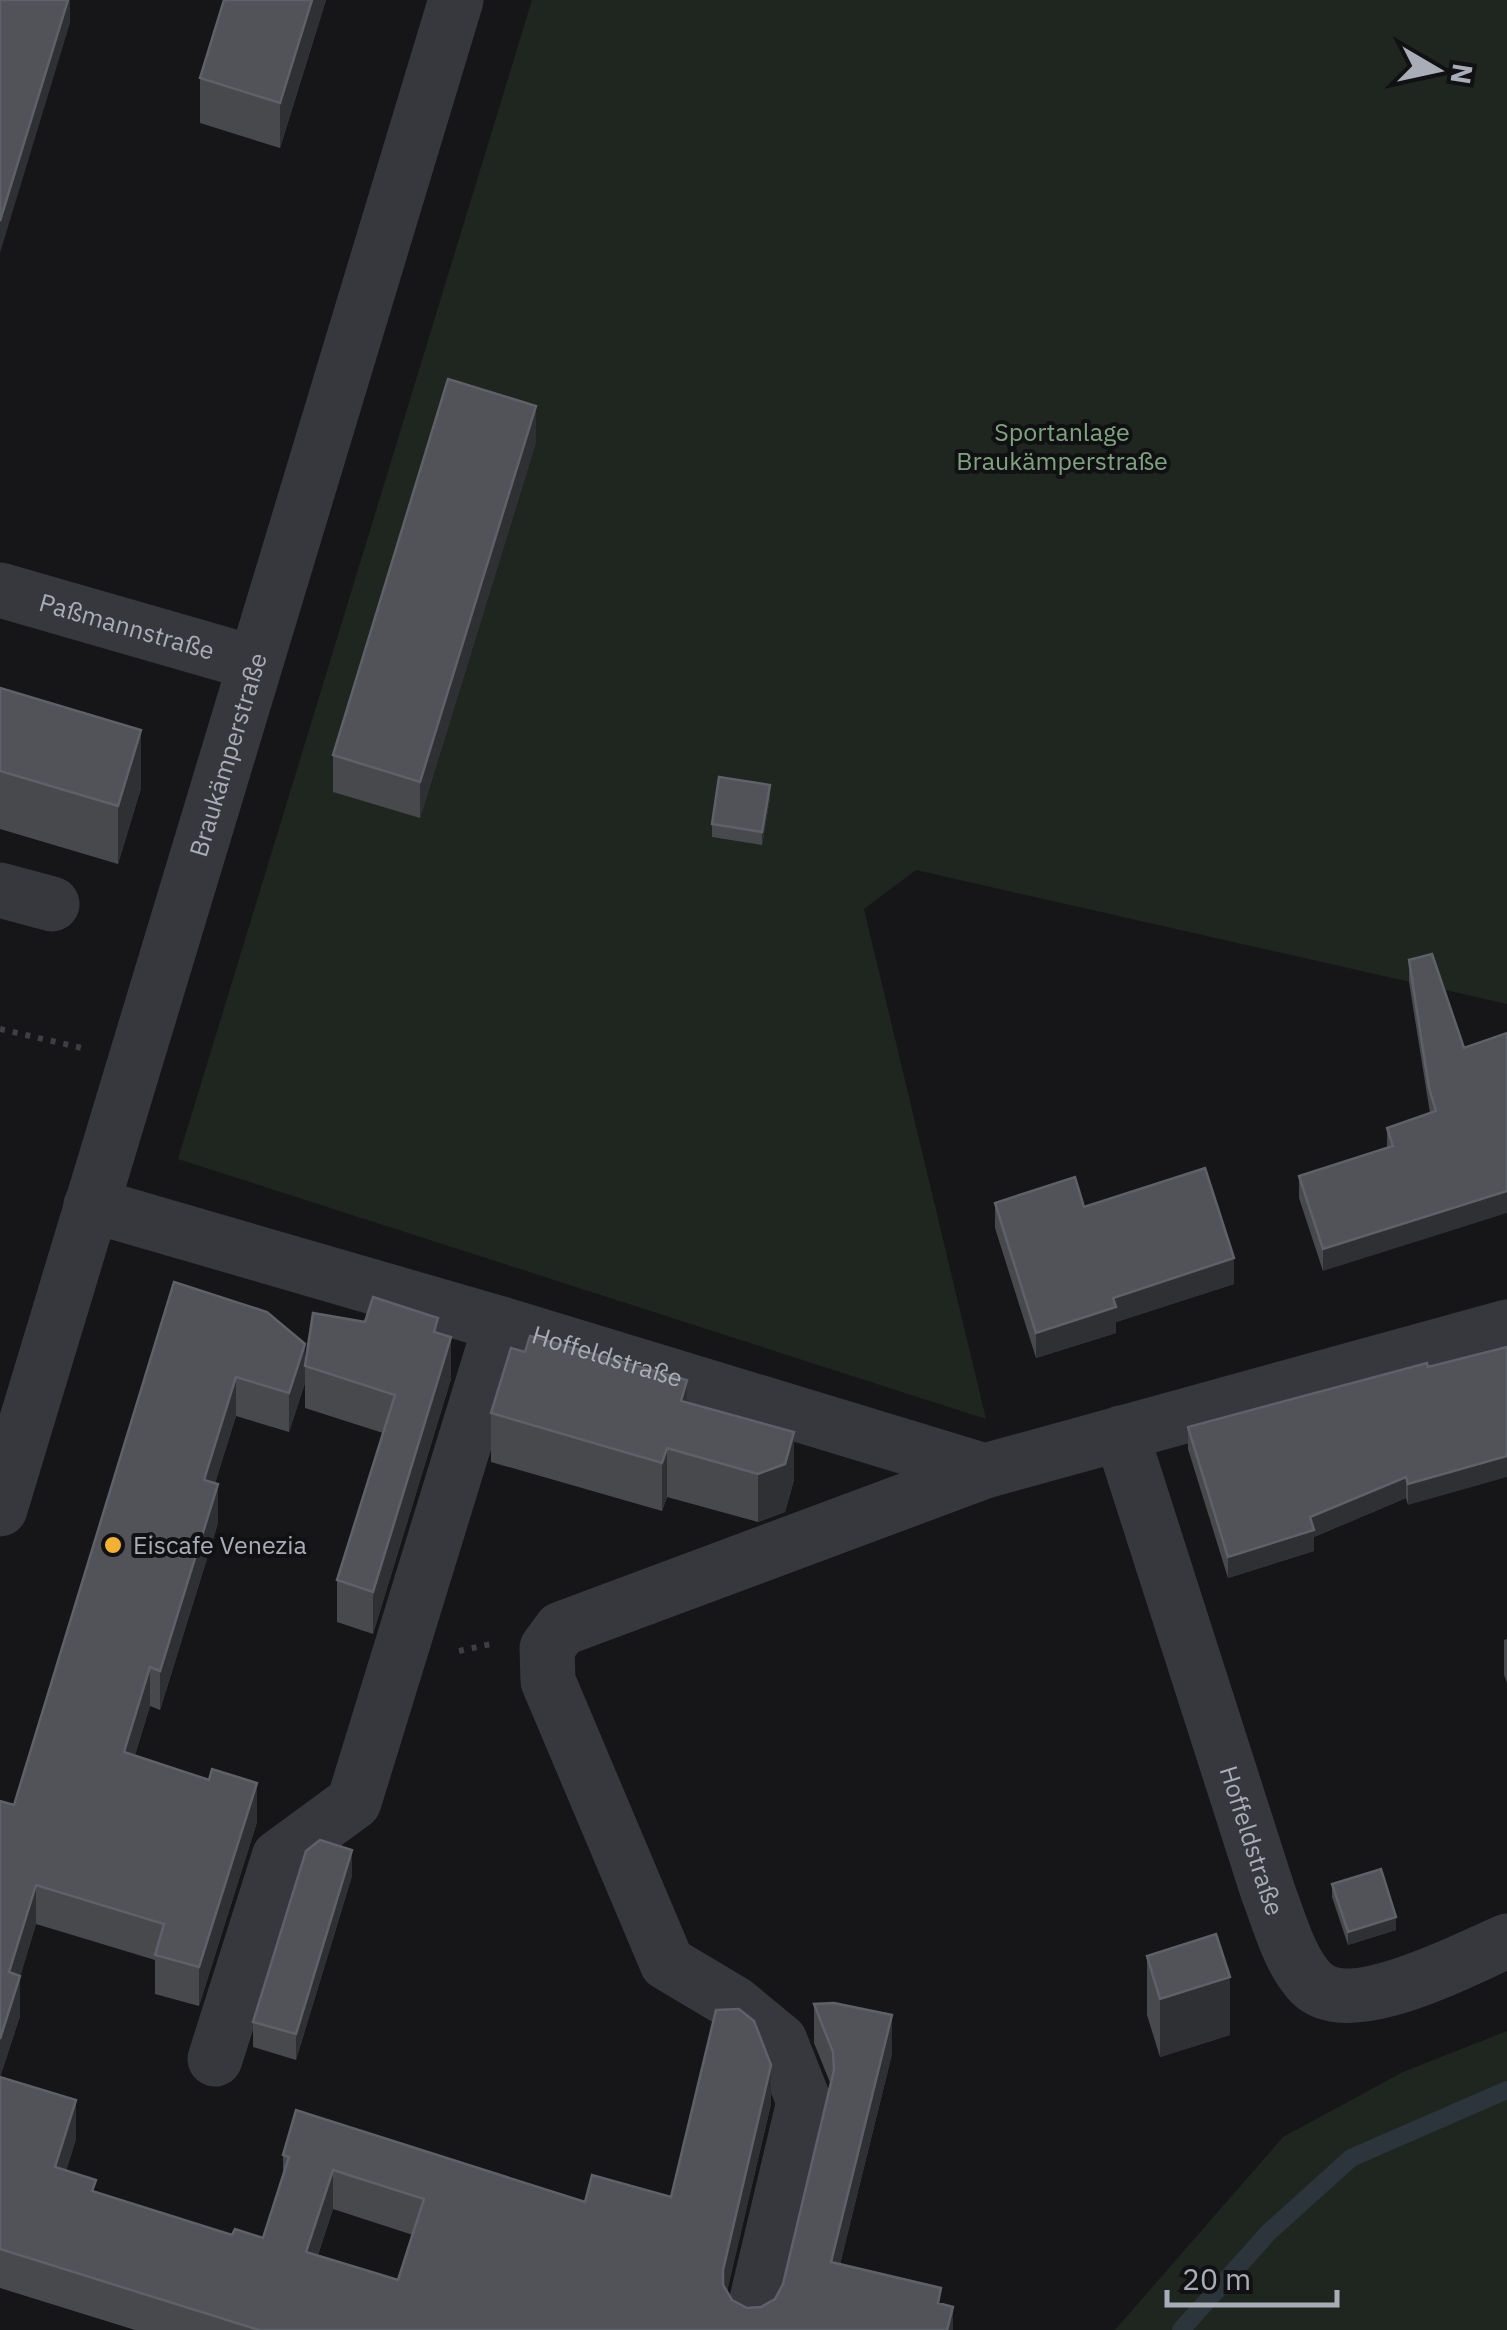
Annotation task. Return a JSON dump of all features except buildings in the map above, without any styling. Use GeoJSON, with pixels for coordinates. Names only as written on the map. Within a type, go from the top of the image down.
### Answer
{"type":"FeatureCollection","features":[{"type":"Feature","properties":{"kind":"street","name":"Braukämperstraße"},"geometry":{"type":"LineString","coordinates":[[0,1509],[456,0]]}},
{"type":"Feature","properties":{"kind":"street","name":"Paßmannstraße"},"geometry":{"type":"LineString","coordinates":[[0,590],[254,662]]}},
{"type":"Feature","properties":{"kind":"street"},"geometry":{"type":"LineString","coordinates":[[0,890],[52,904]]}},
{"type":"Feature","properties":{"kind":"street","name":"Hoffeldstraße"},"geometry":{"type":"LineString","coordinates":[[91,1206],[501,1324],[985,1471]]}},
{"type":"Feature","properties":{"kind":"street"},"geometry":{"type":"LineString","coordinates":[[215,2059],[278,1857],[354,1802],[501,1324]]}},
{"type":"Feature","properties":{"kind":"street"},"geometry":{"type":"LineString","coordinates":[[753,2316],[804,2102],[780,2041],[734,2003],[667,1963],[548,1681],[547,1648],[561,1629],[985,1471],[1507,1327]]}},
{"type":"Feature","properties":{"kind":"street","name":"Hoffeldstraße"},"geometry":{"type":"LineString","coordinates":[[1121,1433],[1268,1892],[1291,1950],[1312,1985],[1349,1998],[1396,1988],[1507,1941]]}},
{"type":"Feature","properties":{"kind":"path"},"geometry":{"type":"LineString","coordinates":[[0,1029],[133,1060]]}},
{"type":"Feature","properties":{"kind":"path"},"geometry":{"type":"LineString","coordinates":[[398,1665],[561,1629]]}},
{"type":"Feature","properties":{"kind":"green space","name":"Sportanlage Braukämperstraße"},"geometry":{"type":"Polygon","coordinates":[[[532,0],[1507,0],[1507,1004],[916,870],[864,909],[986,1419],[178,1159],[532,0]]]}},
{"type":"Feature","properties":{"kind":"green space"},"geometry":{"type":"Polygon","coordinates":[[[1507,2031],[1507,2330],[1115,2330],[1283,2137],[1403,2072],[1507,2031]]]}},
{"type":"Feature","properties":{"kind":"waterway"},"geometry":{"type":"LineString","coordinates":[[1181,2330],[1269,2232],[1351,2158],[1507,2090]]}},
{"type":"Feature","properties":{"kind":"place","name":"Eiscafe Venezia"},"geometry":{"type":"Point","coordinates":[113,1545]}}]}
